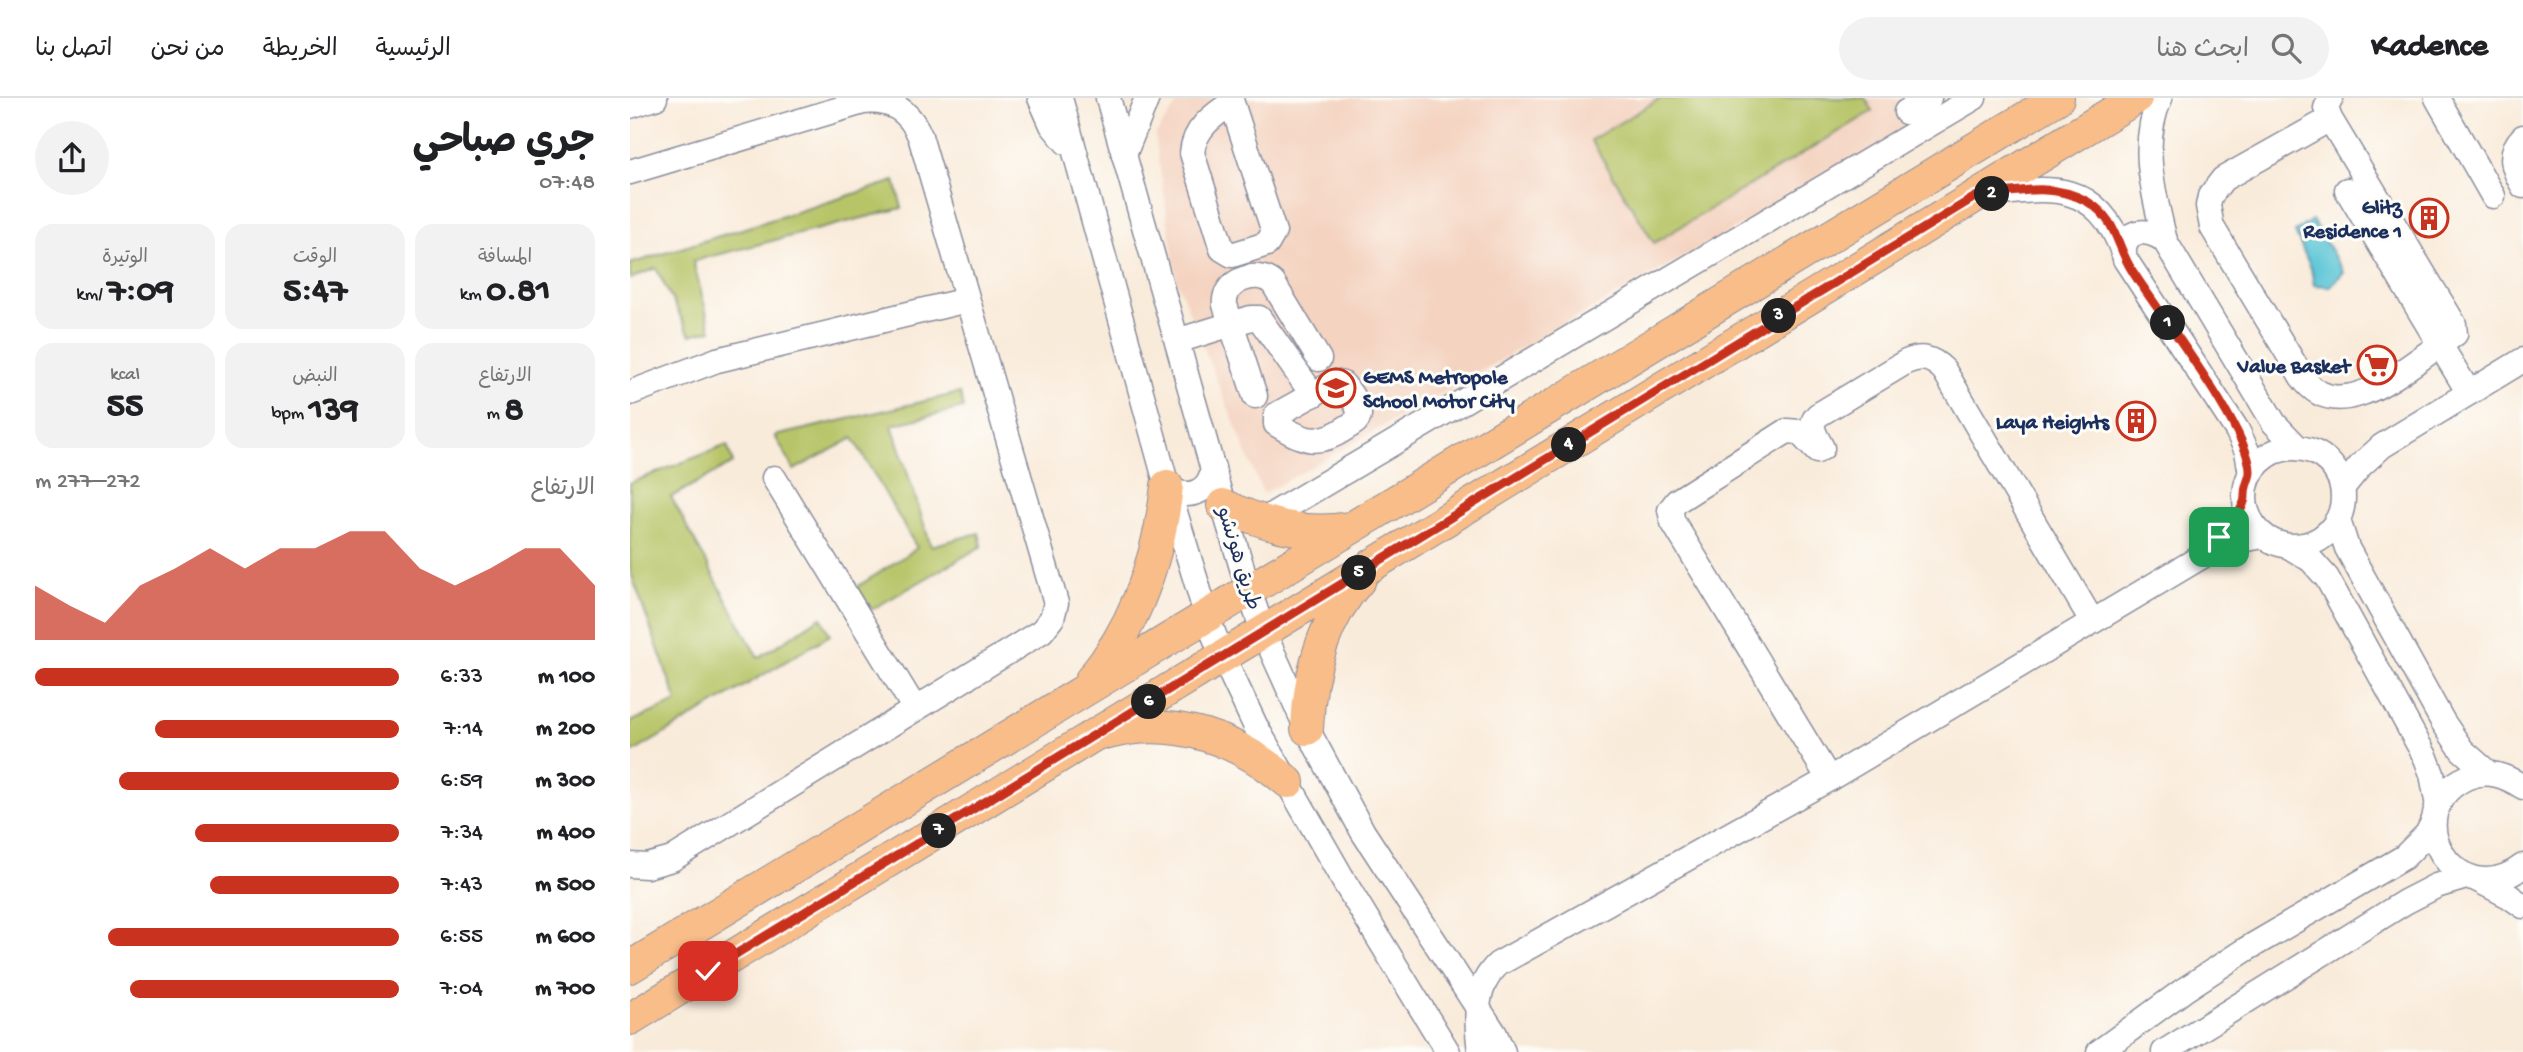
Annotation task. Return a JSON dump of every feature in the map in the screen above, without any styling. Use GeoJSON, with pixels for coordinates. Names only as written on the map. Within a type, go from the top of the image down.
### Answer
{"type":"FeatureCollection","features":[{"type":"Feature","properties":{"kind":"main road"},"geometry":{"type":"LineString","coordinates":[[630,967],[2058,98]]}},
{"type":"Feature","properties":{"kind":"main road"},"geometry":{"type":"LineString","coordinates":[[630,1018],[1096,736],[1222,655],[2136,98]]}},
{"type":"Feature","properties":{"kind":"main road"},"geometry":{"type":"LineString","coordinates":[[1080,693],[1115,647],[1141,597],[1156,553],[1167,486]]}},
{"type":"Feature","properties":{"kind":"main road"},"geometry":{"type":"LineString","coordinates":[[1223,505],[1260,522],[1297,531],[1355,528]]}},
{"type":"Feature","properties":{"kind":"main road"},"geometry":{"type":"LineString","coordinates":[[1307,729],[1313,669],[1322,640],[1351,588],[1371,566]]}},
{"type":"Feature","properties":{"kind":"main road"},"geometry":{"type":"LineString","coordinates":[[1096,736],[1121,729],[1147,727],[1198,732],[1246,751],[1288,782]]}},
{"type":"Feature","properties":{"kind":"street"},"geometry":{"type":"LineString","coordinates":[[630,106],[655,98]]}},
{"type":"Feature","properties":{"kind":"street"},"geometry":{"type":"LineString","coordinates":[[1040,98],[1052,125],[1074,149]]}},
{"type":"Feature","properties":{"kind":"street"},"geometry":{"type":"LineString","coordinates":[[1060,98],[1167,486],[1207,617],[1222,655],[1256,727],[1345,883],[1448,1052]]}},
{"type":"Feature","properties":{"kind":"street","name":"طريق هونشو"},"geometry":{"type":"LineString","coordinates":[[1108,98],[1223,505],[1249,592],[1264,631],[1307,729],[1363,831],[1478,1008],[1493,1046]]}},
{"type":"Feature","properties":{"kind":"street"},"geometry":{"type":"LineString","coordinates":[[1124,155],[1147,98]]}},
{"type":"Feature","properties":{"kind":"street"},"geometry":{"type":"LineString","coordinates":[[1906,112],[1929,98]]}},
{"type":"Feature","properties":{"kind":"street"},"geometry":{"type":"LineString","coordinates":[[1260,522],[1974,98]]}},
{"type":"Feature","properties":{"kind":"street"},"geometry":{"type":"LineString","coordinates":[[2160,98],[2151,124],[2148,158],[2165,241],[2274,423],[2298,448]]}},
{"type":"Feature","properties":{"kind":"street"},"geometry":{"type":"LineString","coordinates":[[2437,98],[2492,194],[2520,181],[2512,158],[2519,143]]}},
{"type":"Feature","properties":{"kind":"street"},"geometry":{"type":"LineString","coordinates":[[1231,101],[1274,232],[1267,244],[1232,255],[1223,248],[1194,160],[1193,146],[1199,132],[1231,101]]}},
{"type":"Feature","properties":{"kind":"street"},"geometry":{"type":"LineString","coordinates":[[630,172],[863,102],[892,104],[904,111],[914,122],[920,136],[1056,603],[1052,618],[1042,631],[672,859],[648,866],[630,865]]}},
{"type":"Feature","properties":{"kind":"street"},"geometry":{"type":"LineString","coordinates":[[2330,109],[2454,324],[2455,334],[2443,343],[2381,384],[2360,394],[2337,399],[2317,393],[2302,377],[2212,227],[2208,206],[2210,196],[2223,179],[2330,109]]}},
{"type":"Feature","properties":{"kind":"street"},"geometry":{"type":"LineString","coordinates":[[1199,132],[1207,128],[1223,127],[1232,129],[1245,138]]}},
{"type":"Feature","properties":{"kind":"street"},"geometry":{"type":"LineString","coordinates":[[2478,168],[2519,143]]}},
{"type":"Feature","properties":{"kind":"street"},"geometry":{"type":"LineString","coordinates":[[1975,197],[2055,189],[2074,194],[2106,217],[2117,233],[2130,269],[2243,440],[2250,474]]}},
{"type":"Feature","properties":{"kind":"street"},"geometry":{"type":"LineString","coordinates":[[2350,189],[2473,390]]}},
{"type":"Feature","properties":{"kind":"street"},"geometry":{"type":"LineString","coordinates":[[2123,252],[2126,242],[2141,231],[2151,232],[2165,241]]}},
{"type":"Feature","properties":{"kind":"street"},"geometry":{"type":"LineString","coordinates":[[1255,396],[1224,300],[1231,286],[1262,275],[1273,283],[1319,359]]}},
{"type":"Feature","properties":{"kind":"street"},"geometry":{"type":"LineString","coordinates":[[630,393],[729,357],[967,300]]}},
{"type":"Feature","properties":{"kind":"street"},"geometry":{"type":"LineString","coordinates":[[1264,324],[1288,309]]}},
{"type":"Feature","properties":{"kind":"street"},"geometry":{"type":"LineString","coordinates":[[1178,345],[1258,318],[1309,397],[1256,327],[1250,325],[1232,328]]}},
{"type":"Feature","properties":{"kind":"street"},"geometry":{"type":"LineString","coordinates":[[1829,779],[1673,522],[1670,510],[1677,501],[1787,431],[1799,432],[1819,449],[1812,426],[1818,415],[1906,362],[1927,358],[1936,362],[1944,370],[2092,621]]}},
{"type":"Feature","properties":{"kind":"street"},"geometry":{"type":"LineString","coordinates":[[2343,487],[2361,465],[2382,446],[2523,359]]}},
{"type":"Feature","properties":{"kind":"street"},"geometry":{"type":"LineString","coordinates":[[2324,457],[2382,446]]}},
{"type":"Feature","properties":{"kind":"street"},"geometry":{"type":"LineString","coordinates":[[2290,547],[2305,546],[2318,541],[2330,532],[2343,510],[2343,487],[2336,470],[2324,457],[2298,448],[2270,454],[2259,462],[2250,474],[2245,488],[2250,521],[2263,536],[2311,559],[2327,578],[2426,758],[2432,774],[2435,839],[2441,855],[2452,867],[2523,906]]}},
{"type":"Feature","properties":{"kind":"street"},"geometry":{"type":"LineString","coordinates":[[1167,486],[1180,494],[1196,493],[1209,483],[1213,468]]}},
{"type":"Feature","properties":{"kind":"street"},"geometry":{"type":"LineString","coordinates":[[774,478],[915,709]]}},
{"type":"Feature","properties":{"kind":"street"},"geometry":{"type":"LineString","coordinates":[[2200,558],[2245,502]]}},
{"type":"Feature","properties":{"kind":"street"},"geometry":{"type":"LineString","coordinates":[[2338,520],[2347,548],[2443,722],[2462,751],[2511,778]]}},
{"type":"Feature","properties":{"kind":"street"},"geometry":{"type":"LineString","coordinates":[[1478,1008],[1482,984],[1489,972],[1508,957],[1829,779],[2200,558],[2237,541],[2263,536]]}},
{"type":"Feature","properties":{"kind":"street"},"geometry":{"type":"LineString","coordinates":[[2099,1052],[2184,990],[2245,950],[2404,857],[2427,834],[2446,792],[2458,782],[2472,775],[2511,778]]}},
{"type":"Feature","properties":{"kind":"street"},"geometry":{"type":"LineString","coordinates":[[2164,1052],[2420,893],[2452,880],[2495,880],[2512,875],[2523,866]]}},
{"type":"Feature","properties":{"kind":"street"},"geometry":{"type":"LineString","coordinates":[[1493,1046],[1492,1002],[1500,971],[1508,957]]}},
{"type":"Feature","properties":{"kind":"shaded area","name":"GEMS Metropole School Motor City"},"geometry":{"type":"Polygon","coordinates":[[[1207,98],[1966,98],[1263,494],[1177,282],[1155,135],[1177,104],[1207,98]]]}},
{"type":"Feature","properties":{"kind":"green space"},"geometry":{"type":"Polygon","coordinates":[[[1661,98],[1865,98],[1873,111],[1654,243],[1591,140],[1661,98]]]}},
{"type":"Feature","properties":{"kind":"green space"},"geometry":{"type":"Polygon","coordinates":[[[895,181],[902,208],[693,261],[711,330],[690,335],[656,268],[630,279],[630,264],[895,181]]]}},
{"type":"Feature","properties":{"kind":"green space"},"geometry":{"type":"Polygon","coordinates":[[[960,393],[963,408],[892,425],[931,546],[979,533],[982,546],[871,610],[857,587],[917,548],[853,438],[794,470],[775,436],[960,393]]]}},
{"type":"Feature","properties":{"kind":"green space"},"geometry":{"type":"Polygon","coordinates":[[[727,445],[733,463],[671,497],[758,658],[821,617],[830,635],[630,754],[630,722],[677,702],[630,570],[630,483],[727,445]]]}},
{"type":"Feature","properties":{"kind":"water"},"geometry":{"type":"Polygon","coordinates":[[[2312,220],[2344,272],[2330,286],[2314,285],[2311,268],[2295,232],[2312,220]]]}},
{"type":"Feature","properties":{"kind":"place","name":"Glitz Residence 1"},"geometry":{"type":"Point","coordinates":[2429,218]}},
{"type":"Feature","properties":{"kind":"place","name":"Value Basket"},"geometry":{"type":"Point","coordinates":[2377,365]}},
{"type":"Feature","properties":{"kind":"place","name":"GEMS Metropole School Motor City"},"geometry":{"type":"Point","coordinates":[1336,388]}},
{"type":"Feature","properties":{"kind":"place","name":"Laya Heights"},"geometry":{"type":"Point","coordinates":[2136,421]}},
{"type":"Feature","properties":{"kind":"route"},"geometry":{"type":"LineString","coordinates":[[708,971],[1975,197],[2055,189],[2074,194],[2106,217],[2117,233],[2130,269],[2186,350],[2237,430],[2247,451],[2250,474],[2245,488],[2245,502],[2219,537]]}}]}
